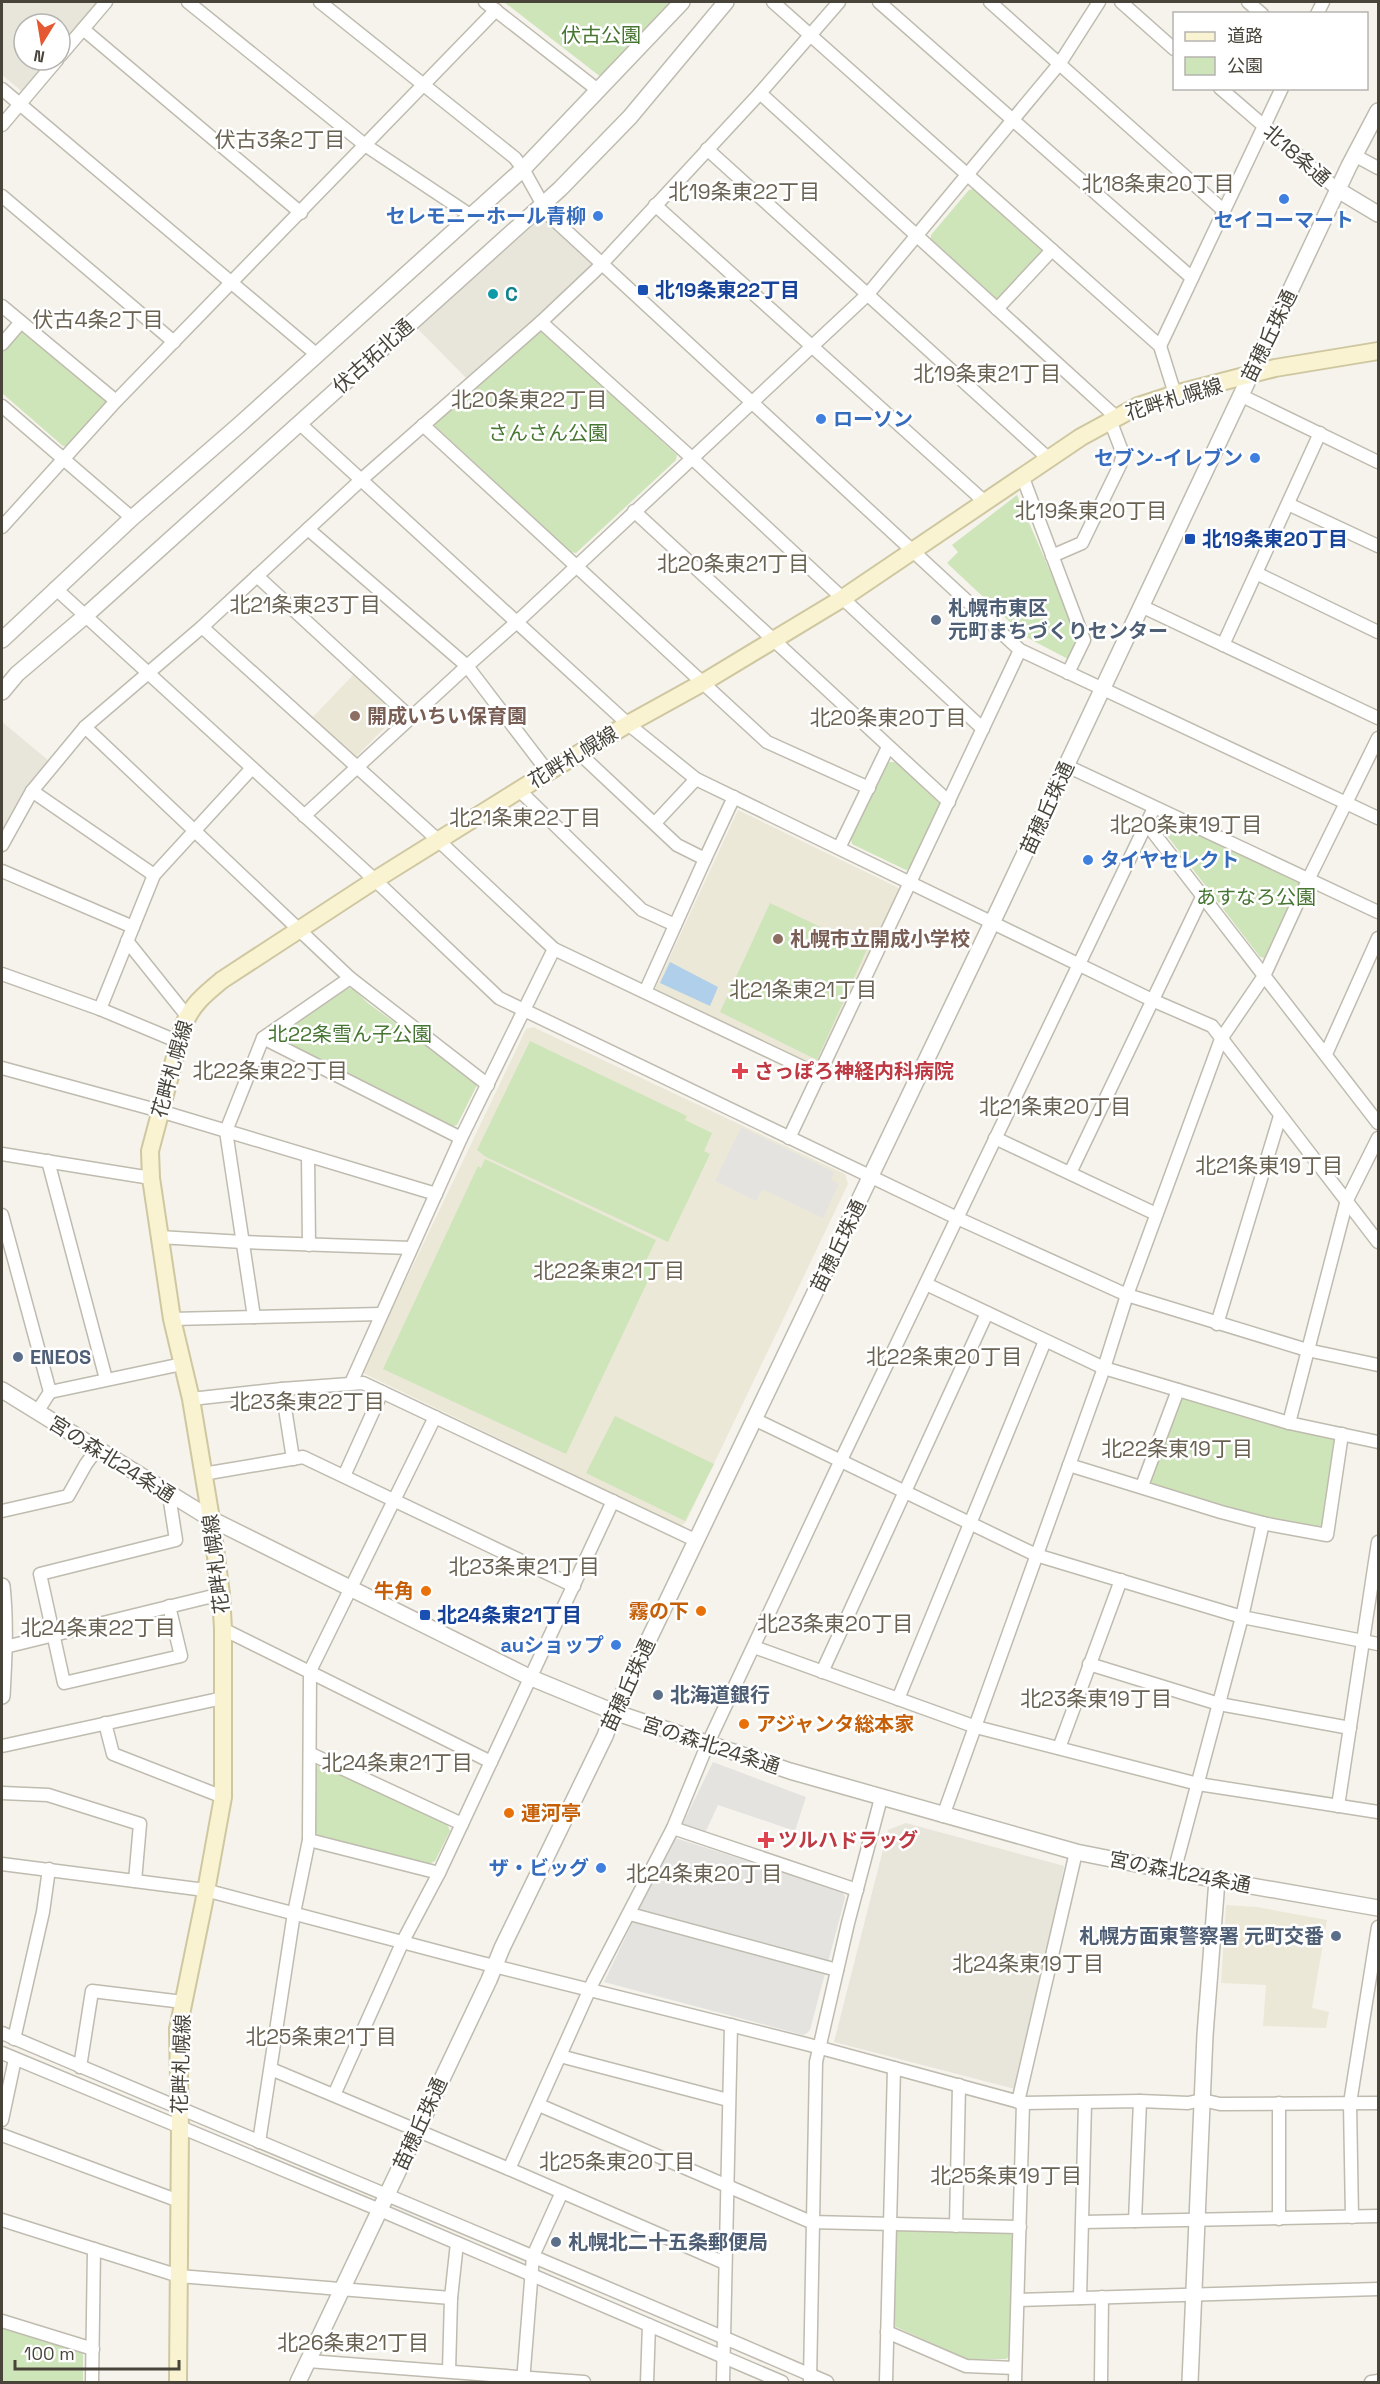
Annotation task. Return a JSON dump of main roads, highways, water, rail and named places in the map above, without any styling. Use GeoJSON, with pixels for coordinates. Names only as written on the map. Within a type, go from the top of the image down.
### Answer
{"type":"FeatureCollection","features":[{"type":"Feature","properties":{"kind":"main road","name":"花畔札幌線"},"geometry":{"type":"LineString","coordinates":[[178,2382],[180,2110],[178,2029],[223,1797],[221,1594],[211,1519],[190,1399],[172,1319],[151,1178],[150,1151],[187,1016],[199,999],[222,980],[375,880],[579,753],[774,641],[843,598],[1113,418],[1138,406],[1175,394],[1275,368],[1378,351]]}},
{"type":"Feature","properties":{"kind":"water"},"geometry":{"type":"Polygon","coordinates":[[[670,962],[718,987],[710,1006],[660,983],[670,962]]]}},
{"type":"Feature","properties":{"kind":"place","name":"セイコーマート"},"geometry":{"type":"Point","coordinates":[1284,199]}},
{"type":"Feature","properties":{"kind":"place","name":"セレモニーホール青柳"},"geometry":{"type":"Point","coordinates":[598,216]}},
{"type":"Feature","properties":{"kind":"place","name":"北19条東22丁目"},"geometry":{"type":"Point","coordinates":[643,290]}},
{"type":"Feature","properties":{"kind":"place","name":"C"},"geometry":{"type":"Point","coordinates":[493,294]}},
{"type":"Feature","properties":{"kind":"place","name":"ローソン"},"geometry":{"type":"Point","coordinates":[821,419]}},
{"type":"Feature","properties":{"kind":"place","name":"セブン-イレブン"},"geometry":{"type":"Point","coordinates":[1255,458]}},
{"type":"Feature","properties":{"kind":"place","name":"北19条東20丁目"},"geometry":{"type":"Point","coordinates":[1190,539]}},
{"type":"Feature","properties":{"kind":"place","name":"札幌市東区 元町まちづくりセンター"},"geometry":{"type":"Point","coordinates":[936,620]}},
{"type":"Feature","properties":{"kind":"place","name":"開成いちい保育園"},"geometry":{"type":"Point","coordinates":[355,716]}},
{"type":"Feature","properties":{"kind":"place","name":"タイヤセレクト"},"geometry":{"type":"Point","coordinates":[1088,860]}},
{"type":"Feature","properties":{"kind":"place","name":"札幌市立開成小学校"},"geometry":{"type":"Point","coordinates":[778,939]}},
{"type":"Feature","properties":{"kind":"place","name":"さっぽろ神経内科病院"},"geometry":{"type":"Point","coordinates":[740,1071]}},
{"type":"Feature","properties":{"kind":"place","name":"ENEOS"},"geometry":{"type":"Point","coordinates":[18,1357]}},
{"type":"Feature","properties":{"kind":"place","name":"牛角"},"geometry":{"type":"Point","coordinates":[426,1591]}},
{"type":"Feature","properties":{"kind":"place","name":"霧の下"},"geometry":{"type":"Point","coordinates":[701,1611]}},
{"type":"Feature","properties":{"kind":"place","name":"北24条東21丁目"},"geometry":{"type":"Point","coordinates":[425,1615]}},
{"type":"Feature","properties":{"kind":"place","name":"auショップ"},"geometry":{"type":"Point","coordinates":[616,1645]}},
{"type":"Feature","properties":{"kind":"place","name":"北海道銀行"},"geometry":{"type":"Point","coordinates":[658,1695]}},
{"type":"Feature","properties":{"kind":"place","name":"アジャンタ総本家"},"geometry":{"type":"Point","coordinates":[744,1724]}},
{"type":"Feature","properties":{"kind":"place","name":"運河亭"},"geometry":{"type":"Point","coordinates":[509,1813]}},
{"type":"Feature","properties":{"kind":"place","name":"ツルハドラッグ"},"geometry":{"type":"Point","coordinates":[766,1840]}},
{"type":"Feature","properties":{"kind":"place","name":"ザ・ビッグ"},"geometry":{"type":"Point","coordinates":[601,1868]}},
{"type":"Feature","properties":{"kind":"place","name":"札幌方面東警察署 元町交番"},"geometry":{"type":"Point","coordinates":[1336,1936]}},
{"type":"Feature","properties":{"kind":"place","name":"札幌北二十五条郵便局"},"geometry":{"type":"Point","coordinates":[556,2242]}},
{"type":"Feature","properties":{"kind":"district","name":"伏古3条2丁目"},"geometry":{"type":"Point","coordinates":[280,140]}},
{"type":"Feature","properties":{"kind":"district","name":"北18条東20丁目"},"geometry":{"type":"Point","coordinates":[1158,184]}},
{"type":"Feature","properties":{"kind":"district","name":"北19条東22丁目"},"geometry":{"type":"Point","coordinates":[744,192]}},
{"type":"Feature","properties":{"kind":"district","name":"伏古4条2丁目"},"geometry":{"type":"Point","coordinates":[98,320]}},
{"type":"Feature","properties":{"kind":"district","name":"北19条東21丁目"},"geometry":{"type":"Point","coordinates":[987,374]}},
{"type":"Feature","properties":{"kind":"district","name":"北20条東22丁目"},"geometry":{"type":"Point","coordinates":[529,400]}},
{"type":"Feature","properties":{"kind":"district","name":"北19条東20丁目"},"geometry":{"type":"Point","coordinates":[1091,511]}},
{"type":"Feature","properties":{"kind":"district","name":"北20条東21丁目"},"geometry":{"type":"Point","coordinates":[733,564]}},
{"type":"Feature","properties":{"kind":"district","name":"北21条東23丁目"},"geometry":{"type":"Point","coordinates":[305,605]}},
{"type":"Feature","properties":{"kind":"district","name":"北20条東20丁目"},"geometry":{"type":"Point","coordinates":[888,718]}},
{"type":"Feature","properties":{"kind":"district","name":"北21条東22丁目"},"geometry":{"type":"Point","coordinates":[525,818]}},
{"type":"Feature","properties":{"kind":"district","name":"北20条東19丁目"},"geometry":{"type":"Point","coordinates":[1186,825]}},
{"type":"Feature","properties":{"kind":"district","name":"北21条東21丁目"},"geometry":{"type":"Point","coordinates":[803,990]}},
{"type":"Feature","properties":{"kind":"district","name":"北22条東22丁目"},"geometry":{"type":"Point","coordinates":[270,1071]}},
{"type":"Feature","properties":{"kind":"district","name":"北21条東20丁目"},"geometry":{"type":"Point","coordinates":[1055,1107]}},
{"type":"Feature","properties":{"kind":"district","name":"北21条東19丁目"},"geometry":{"type":"Point","coordinates":[1269,1166]}},
{"type":"Feature","properties":{"kind":"district","name":"北22条東21丁目"},"geometry":{"type":"Point","coordinates":[609,1271]}},
{"type":"Feature","properties":{"kind":"district","name":"北22条東20丁目"},"geometry":{"type":"Point","coordinates":[944,1357]}},
{"type":"Feature","properties":{"kind":"district","name":"北23条東22丁目"},"geometry":{"type":"Point","coordinates":[307,1402]}},
{"type":"Feature","properties":{"kind":"district","name":"北22条東19丁目"},"geometry":{"type":"Point","coordinates":[1177,1449]}},
{"type":"Feature","properties":{"kind":"district","name":"北23条東21丁目"},"geometry":{"type":"Point","coordinates":[524,1567]}},
{"type":"Feature","properties":{"kind":"district","name":"北23条東20丁目"},"geometry":{"type":"Point","coordinates":[835,1624]}},
{"type":"Feature","properties":{"kind":"district","name":"北24条東22丁目"},"geometry":{"type":"Point","coordinates":[98,1628]}},
{"type":"Feature","properties":{"kind":"district","name":"北23条東19丁目"},"geometry":{"type":"Point","coordinates":[1096,1699]}},
{"type":"Feature","properties":{"kind":"district","name":"北24条東21丁目"},"geometry":{"type":"Point","coordinates":[397,1763]}},
{"type":"Feature","properties":{"kind":"district","name":"北24条東20丁目"},"geometry":{"type":"Point","coordinates":[704,1874]}},
{"type":"Feature","properties":{"kind":"district","name":"北24条東19丁目"},"geometry":{"type":"Point","coordinates":[1028,1964]}},
{"type":"Feature","properties":{"kind":"district","name":"北25条東21丁目"},"geometry":{"type":"Point","coordinates":[321,2037]}},
{"type":"Feature","properties":{"kind":"district","name":"北25条東20丁目"},"geometry":{"type":"Point","coordinates":[617,2162]}},
{"type":"Feature","properties":{"kind":"district","name":"北25条東19丁目"},"geometry":{"type":"Point","coordinates":[1006,2176]}},
{"type":"Feature","properties":{"kind":"district","name":"北26条東21丁目"},"geometry":{"type":"Point","coordinates":[353,2343]}},
{"type":"Feature","properties":{"kind":"park label","name":"伏古公園"},"geometry":{"type":"Point","coordinates":[601,35]}},
{"type":"Feature","properties":{"kind":"park label","name":"さんさん公園"},"geometry":{"type":"Point","coordinates":[548,433]}},
{"type":"Feature","properties":{"kind":"park label","name":"あすなろ公園"},"geometry":{"type":"Point","coordinates":[1256,897]}},
{"type":"Feature","properties":{"kind":"park label","name":"北22条雪ん子公園"},"geometry":{"type":"Point","coordinates":[350,1034]}}]}
